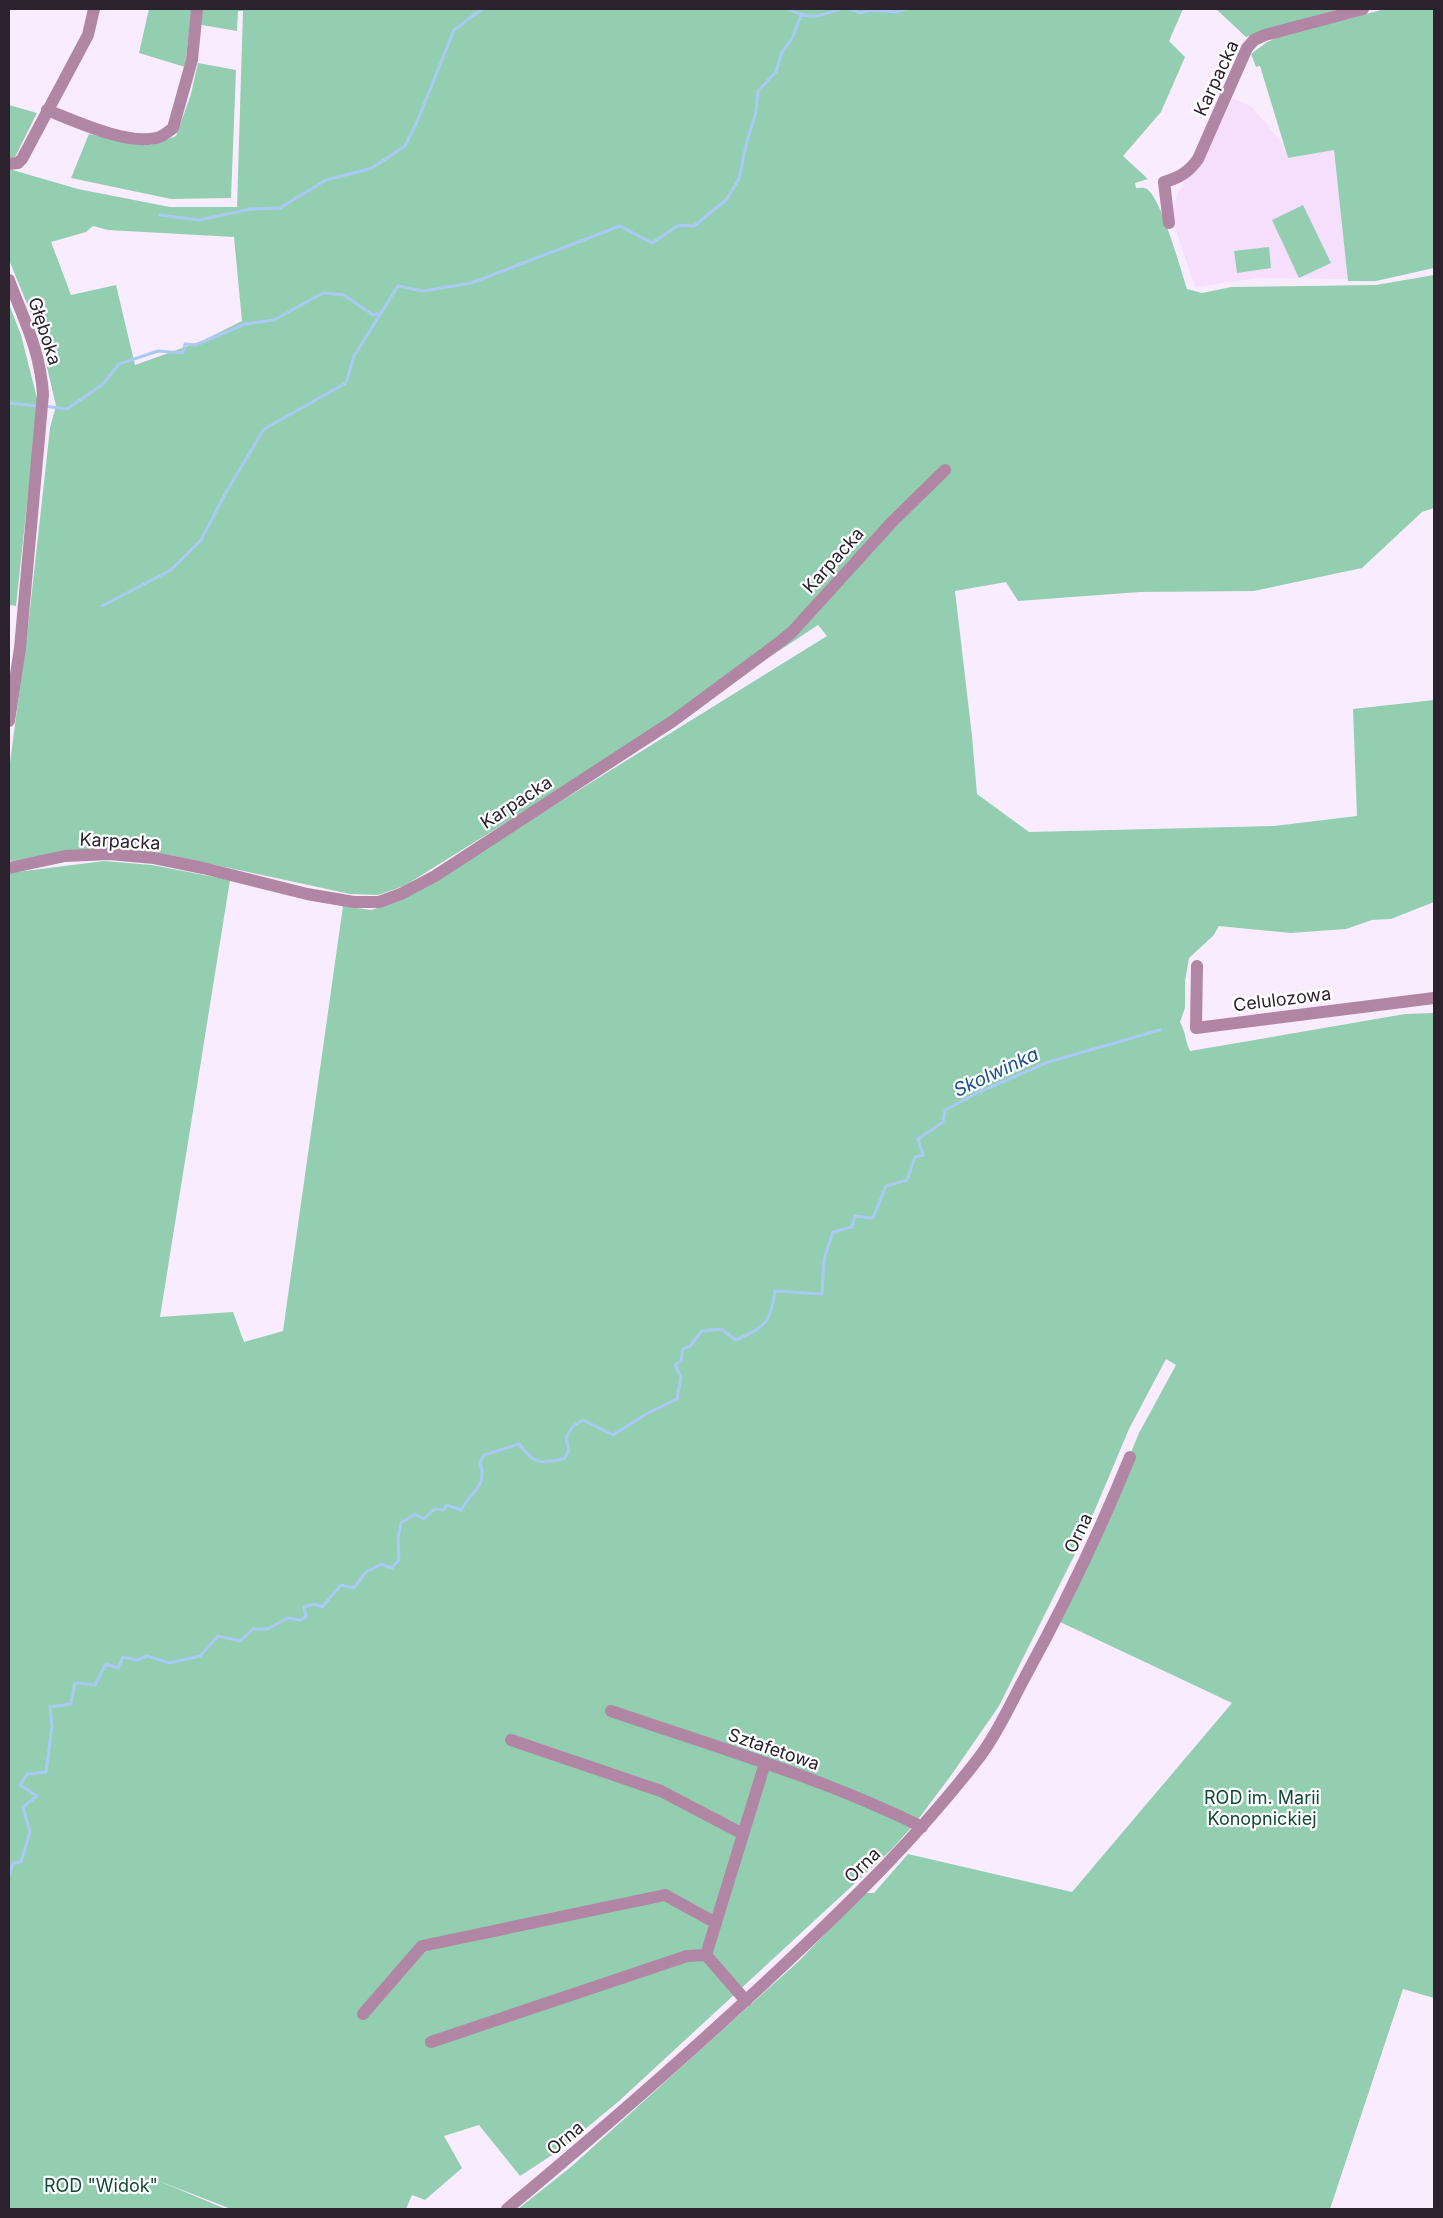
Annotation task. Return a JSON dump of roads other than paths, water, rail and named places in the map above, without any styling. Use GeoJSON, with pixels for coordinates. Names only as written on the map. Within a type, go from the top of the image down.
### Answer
{"type":"FeatureCollection","features":[{"type":"Feature","properties":{"kind":"street"},"geometry":{"type":"LineString","coordinates":[[9,164],[18,163],[22,160],[88,35],[94,9]]}},
{"type":"Feature","properties":{"kind":"street"},"geometry":{"type":"LineString","coordinates":[[47,110],[97,130],[116,134],[154,139],[166,134],[173,128],[192,60],[197,9]]}},
{"type":"Feature","properties":{"kind":"street","name":"Karpacka"},"geometry":{"type":"LineString","coordinates":[[1169,223],[1164,182],[1177,178],[1190,170],[1198,160],[1247,48],[1254,40],[1265,35],[1363,9]]}},
{"type":"Feature","properties":{"kind":"street","name":"Głęboka"},"geometry":{"type":"LineString","coordinates":[[9,280],[42,368],[43,394],[20,648],[9,721]]}},
{"type":"Feature","properties":{"kind":"street","name":"Karpacka"},"geometry":{"type":"LineString","coordinates":[[9,868],[65,856],[110,854],[178,863],[307,894],[354,902],[379,902],[401,894],[435,876],[510,825],[673,721],[781,641],[792,632],[886,529],[945,470]]}},
{"type":"Feature","properties":{"kind":"street","name":"Celulozowa"},"geometry":{"type":"LineString","coordinates":[[1196,966],[1196,1028],[1307,1015],[1404,1000],[1434,998]]}},
{"type":"Feature","properties":{"kind":"street","name":"Orna"},"geometry":{"type":"LineString","coordinates":[[507,2209],[610,2123],[746,2001],[871,1881],[922,1827],[982,1753],[1002,1721],[1057,1618],[1104,1520],[1130,1457]]}},
{"type":"Feature","properties":{"kind":"street","name":"Sztafetowa"},"geometry":{"type":"LineString","coordinates":[[611,1712],[828,1786],[922,1827]]}},
{"type":"Feature","properties":{"kind":"street"},"geometry":{"type":"LineString","coordinates":[[512,1740],[661,1791],[743,1834]]}},
{"type":"Feature","properties":{"kind":"street"},"geometry":{"type":"LineString","coordinates":[[706,1955],[765,1763]]}},
{"type":"Feature","properties":{"kind":"street"},"geometry":{"type":"LineString","coordinates":[[363,2014],[422,1946],[665,1895],[716,1923]]}},
{"type":"Feature","properties":{"kind":"street"},"geometry":{"type":"LineString","coordinates":[[706,1955],[746,2001]]}},
{"type":"Feature","properties":{"kind":"street"},"geometry":{"type":"LineString","coordinates":[[431,2042],[687,1956],[706,1955]]}},
{"type":"Feature","properties":{"kind":"waterway"},"geometry":{"type":"LineString","coordinates":[[160,215],[199,220],[251,209],[280,208],[326,180],[372,168],[405,146],[417,122],[454,30],[482,9]]}},
{"type":"Feature","properties":{"kind":"waterway"},"geometry":{"type":"LineString","coordinates":[[788,9],[808,16],[826,14],[840,9]]}},
{"type":"Feature","properties":{"kind":"waterway"},"geometry":{"type":"LineString","coordinates":[[850,9],[860,13],[872,10],[896,12],[906,9]]}},
{"type":"Feature","properties":{"kind":"waterway"},"geometry":{"type":"LineString","coordinates":[[102,606],[171,570],[201,540],[225,494],[264,429],[346,383],[354,356],[398,286],[423,291],[471,283],[620,226],[652,243],[679,225],[694,226],[726,200],[739,179],[747,141],[756,112],[758,91],[776,72],[782,52],[792,39],[801,15]]}},
{"type":"Feature","properties":{"kind":"waterway"},"geometry":{"type":"LineString","coordinates":[[44,406],[67,409],[103,384],[119,364],[158,351],[183,353],[185,344],[196,345],[245,324],[274,320],[323,293],[344,295],[373,315],[380,313]]}},
{"type":"Feature","properties":{"kind":"waterway"},"geometry":{"type":"LineString","coordinates":[[9,403],[38,406]]}},
{"type":"Feature","properties":{"kind":"waterway","name":"Skolwinka"},"geometry":{"type":"LineString","coordinates":[[9,1875],[13,1863],[21,1862],[30,1832],[23,1807],[37,1796],[20,1785],[27,1774],[46,1772],[52,1726],[50,1707],[71,1704],[75,1683],[95,1685],[106,1664],[118,1668],[123,1657],[137,1660],[147,1656],[169,1663],[200,1656],[218,1636],[240,1641],[253,1629],[267,1629],[288,1618],[300,1620],[306,1617],[304,1607],[315,1604],[322,1607],[341,1585],[354,1588],[365,1573],[381,1564],[392,1568],[399,1560],[398,1538],[401,1523],[415,1514],[424,1519],[434,1509],[443,1510],[447,1505],[461,1510],[478,1488],[482,1478],[480,1462],[484,1455],[519,1444],[529,1456],[539,1461],[550,1462],[565,1458],[569,1450],[566,1438],[573,1426],[583,1420],[613,1435],[646,1414],[677,1399],[681,1377],[675,1365],[681,1361],[683,1349],[690,1346],[702,1331],[721,1329],[736,1340],[760,1328],[764,1323],[771,1310],[775,1291],[822,1294],[824,1259],[833,1232],[852,1227],[855,1216],[873,1218],[886,1186],[907,1180],[915,1157],[923,1155],[918,1139],[943,1122],[945,1110],[979,1092],[1048,1062],[1160,1030]]}},
{"type":"Feature","properties":{"kind":"park label","name":"ROD im. Marii Konopnickiej"},"geometry":{"type":"Point","coordinates":[1262,1807]}},
{"type":"Feature","properties":{"kind":"park label","name":"ROD \"Widok\""},"geometry":{"type":"Point","coordinates":[101,2185]}}]}
